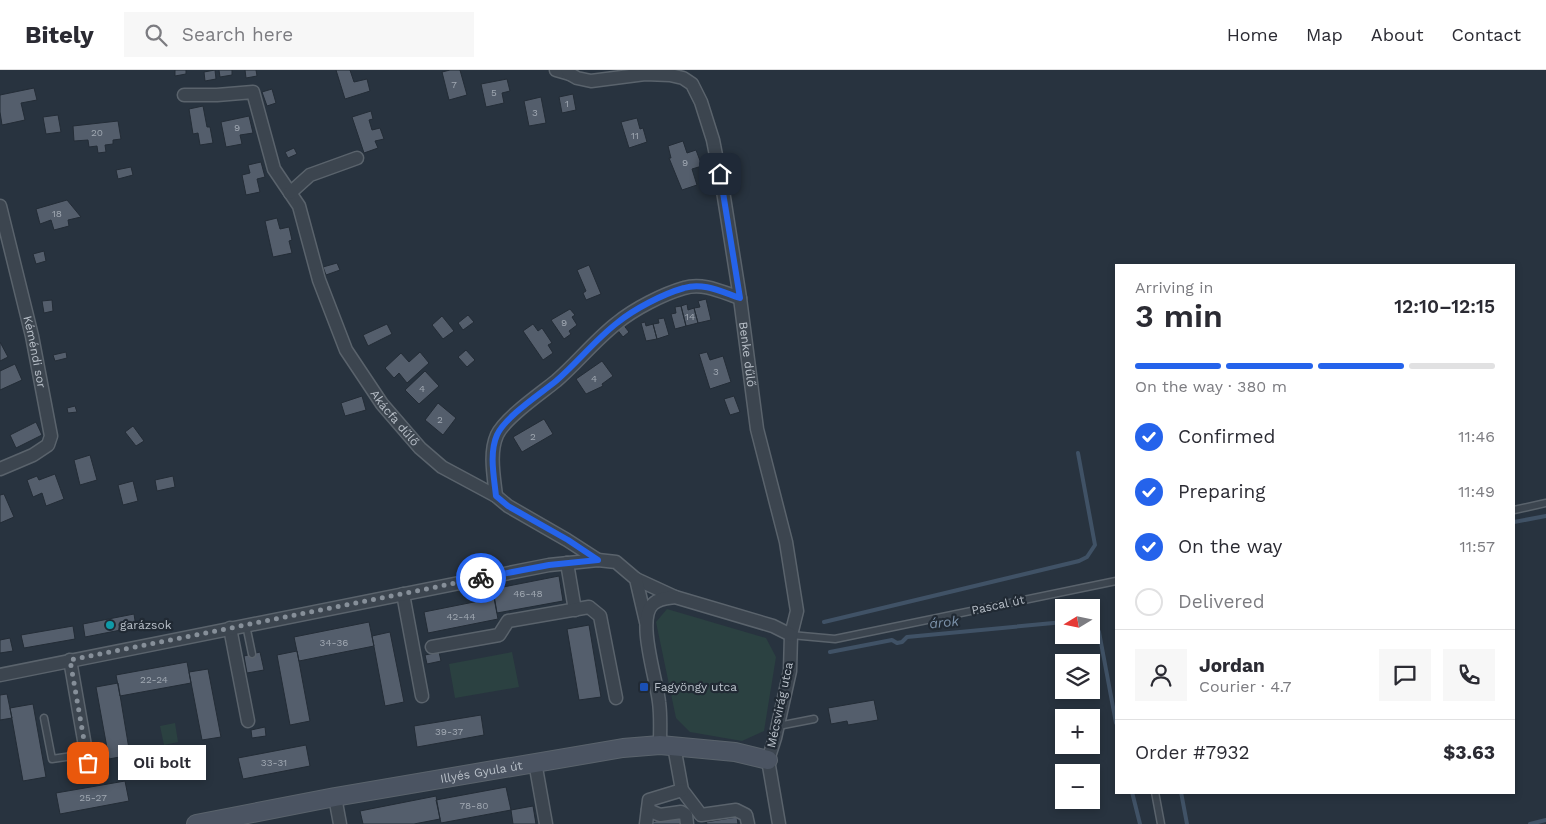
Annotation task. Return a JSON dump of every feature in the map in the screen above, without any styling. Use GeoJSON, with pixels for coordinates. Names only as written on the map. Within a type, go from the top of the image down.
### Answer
{"type":"FeatureCollection","features":[{"type":"Feature","properties":{"kind":"street","name":"Benke dűlő"},"geometry":{"type":"LineString","coordinates":[[556,70],[569,72],[577,78],[591,81],[645,74],[670,75],[683,78],[692,84],[701,102],[714,140],[723,191],[758,430],[786,542],[797,610],[791,635]]}},
{"type":"Feature","properties":{"kind":"street","name":"Akácfa dűlő"},"geometry":{"type":"LineString","coordinates":[[184,95],[253,92],[274,169],[299,206],[319,280],[346,350],[382,404],[420,448],[442,467],[496,496],[508,506],[568,540],[598,560]]}},
{"type":"Feature","properties":{"kind":"street"},"geometry":{"type":"LineString","coordinates":[[290,193],[310,175],[357,158]]}},
{"type":"Feature","properties":{"kind":"street","name":"Kéméndi sor"},"geometry":{"type":"LineString","coordinates":[[0,206],[32,336],[51,436],[48,445],[32,455],[0,469]]}},
{"type":"Feature","properties":{"kind":"street"},"geometry":{"type":"LineString","coordinates":[[496,496],[493,473],[496,437],[499,431],[516,413],[558,379],[617,323],[638,309],[686,287],[703,286],[740,298]]}},
{"type":"Feature","properties":{"kind":"street"},"geometry":{"type":"LineString","coordinates":[[0,675],[549,565],[598,560],[616,562],[636,579],[675,597],[773,626],[791,635]]}},
{"type":"Feature","properties":{"kind":"street"},"geometry":{"type":"LineString","coordinates":[[567,563],[575,610]]}},
{"type":"Feature","properties":{"kind":"street"},"geometry":{"type":"LineString","coordinates":[[636,579],[646,622]]}},
{"type":"Feature","properties":{"kind":"street"},"geometry":{"type":"LineString","coordinates":[[403,594],[422,696]]}},
{"type":"Feature","properties":{"kind":"street"},"geometry":{"type":"LineString","coordinates":[[675,597],[664,598],[653,604],[648,611],[646,622],[646,635],[667,745],[682,790],[702,819],[736,810],[746,815],[748,824]]}},
{"type":"Feature","properties":{"kind":"street"},"geometry":{"type":"LineString","coordinates":[[432,647],[499,635],[508,621],[589,607],[600,616],[616,698]]}},
{"type":"Feature","properties":{"kind":"street"},"geometry":{"type":"LineString","coordinates":[[230,628],[248,721]]}},
{"type":"Feature","properties":{"kind":"street","name":"Mécsvirág utca"},"geometry":{"type":"LineString","coordinates":[[779,824],[768,760],[778,726],[790,671],[791,635]]}},
{"type":"Feature","properties":{"kind":"street"},"geometry":{"type":"LineString","coordinates":[[70,660],[87,758]]}},
{"type":"Feature","properties":{"kind":"street","name":"Illyés Gyula út"},"geometry":{"type":"LineString","coordinates":[[196,824],[335,797],[623,748],[667,745],[735,752],[768,760]]}},
{"type":"Feature","properties":{"kind":"street"},"geometry":{"type":"LineString","coordinates":[[535,762],[546,824]]}},
{"type":"Feature","properties":{"kind":"street"},"geometry":{"type":"LineString","coordinates":[[646,824],[649,800],[682,790]]}},
{"type":"Feature","properties":{"kind":"street"},"geometry":{"type":"LineString","coordinates":[[335,797],[340,824]]}},
{"type":"Feature","properties":{"kind":"street"},"geometry":{"type":"LineString","coordinates":[[648,810],[660,815],[682,812],[686,815],[687,824]]}},
{"type":"Feature","properties":{"kind":"lane"},"geometry":{"type":"LineString","coordinates":[[1515,510],[1546,503]]}},
{"type":"Feature","properties":{"kind":"lane","name":"Pascal út"},"geometry":{"type":"LineString","coordinates":[[791,635],[835,639],[1115,581]]}},
{"type":"Feature","properties":{"kind":"lane"},"geometry":{"type":"LineString","coordinates":[[246,625],[252,654]]}},
{"type":"Feature","properties":{"kind":"lane"},"geometry":{"type":"LineString","coordinates":[[44,718],[52,759],[87,758]]}},
{"type":"Feature","properties":{"kind":"lane"},"geometry":{"type":"LineString","coordinates":[[778,726],[814,719]]}},
{"type":"Feature","properties":{"kind":"lane"},"geometry":{"type":"LineString","coordinates":[[1155,794],[1161,824]]}},
{"type":"Feature","properties":{"kind":"green space"},"geometry":{"type":"Polygon","coordinates":[[[667,609],[766,638],[776,657],[764,731],[742,741],[690,732],[676,718],[656,622],[667,609]]]}},
{"type":"Feature","properties":{"kind":"green space"},"geometry":{"type":"Polygon","coordinates":[[[512,652],[519,687],[455,698],[449,664],[512,652]]]}},
{"type":"Feature","properties":{"kind":"green space"},"geometry":{"type":"Polygon","coordinates":[[[175,723],[178,742],[164,745],[160,726],[175,723]]]}},
{"type":"Feature","properties":{"kind":"building"},"geometry":{"type":"Polygon","coordinates":[[[175,70],[186,70],[186,74],[175,76],[175,70]]]}},
{"type":"Feature","properties":{"kind":"building"},"geometry":{"type":"Polygon","coordinates":[[[215,70],[216,79],[205,81],[204,72],[215,70]]]}},
{"type":"Feature","properties":{"kind":"building"},"geometry":{"type":"Polygon","coordinates":[[[219,70],[232,70],[232,75],[220,77],[219,70]]]}},
{"type":"Feature","properties":{"kind":"building"},"geometry":{"type":"Polygon","coordinates":[[[245,70],[256,70],[257,76],[246,78],[245,70]]]}},
{"type":"Feature","properties":{"kind":"building"},"geometry":{"type":"Polygon","coordinates":[[[336,70],[350,70],[354,82],[367,79],[370,91],[345,99],[336,70]]]}},
{"type":"Feature","properties":{"kind":"building"},"geometry":{"type":"Polygon","coordinates":[[[460,70],[467,95],[449,100],[442,72],[460,70]]]}},
{"type":"Feature","properties":{"kind":"building"},"geometry":{"type":"Polygon","coordinates":[[[507,79],[510,91],[502,93],[504,103],[486,107],[481,84],[507,79]]]}},
{"type":"Feature","properties":{"kind":"building"},"geometry":{"type":"Polygon","coordinates":[[[34,88],[37,100],[21,103],[25,120],[2,125],[0,95],[34,88]]]}},
{"type":"Feature","properties":{"kind":"building"},"geometry":{"type":"Polygon","coordinates":[[[272,89],[276,103],[267,106],[262,92],[272,89]]]}},
{"type":"Feature","properties":{"kind":"building"},"geometry":{"type":"Polygon","coordinates":[[[573,94],[576,110],[562,113],[559,97],[573,94]]]}},
{"type":"Feature","properties":{"kind":"building"},"geometry":{"type":"Polygon","coordinates":[[[541,97],[546,123],[529,126],[524,101],[541,97]]]}},
{"type":"Feature","properties":{"kind":"building"},"geometry":{"type":"Polygon","coordinates":[[[203,106],[207,127],[210,127],[213,143],[200,145],[198,133],[193,134],[189,109],[203,106]]]}},
{"type":"Feature","properties":{"kind":"building"},"geometry":{"type":"Polygon","coordinates":[[[371,111],[373,119],[369,120],[372,130],[380,128],[384,139],[375,141],[378,148],[364,153],[352,117],[371,111]]]}},
{"type":"Feature","properties":{"kind":"building"},"geometry":{"type":"Polygon","coordinates":[[[58,115],[61,132],[46,134],[43,117],[58,115]]]}},
{"type":"Feature","properties":{"kind":"building"},"geometry":{"type":"Polygon","coordinates":[[[249,116],[253,133],[240,135],[242,144],[226,147],[221,122],[249,116]]]}},
{"type":"Feature","properties":{"kind":"building"},"geometry":{"type":"Polygon","coordinates":[[[637,118],[640,129],[643,128],[647,142],[629,148],[621,122],[637,118]]]}},
{"type":"Feature","properties":{"kind":"building"},"geometry":{"type":"Polygon","coordinates":[[[118,121],[121,139],[113,140],[113,144],[105,145],[106,152],[98,153],[97,146],[89,147],[88,140],[74,141],[73,126],[118,121]]]}},
{"type":"Feature","properties":{"kind":"building"},"geometry":{"type":"Polygon","coordinates":[[[683,141],[687,153],[696,150],[702,166],[692,169],[697,185],[682,190],[669,158],[671,158],[668,146],[683,141]]]}},
{"type":"Feature","properties":{"kind":"building"},"geometry":{"type":"Polygon","coordinates":[[[294,148],[297,154],[288,158],[285,152],[294,148]]]}},
{"type":"Feature","properties":{"kind":"building"},"geometry":{"type":"Polygon","coordinates":[[[261,162],[265,177],[257,179],[260,192],[246,195],[242,175],[250,173],[248,165],[261,162]]]}},
{"type":"Feature","properties":{"kind":"building"},"geometry":{"type":"Polygon","coordinates":[[[131,167],[133,175],[118,179],[116,170],[131,167]]]}},
{"type":"Feature","properties":{"kind":"building"},"geometry":{"type":"Polygon","coordinates":[[[67,200],[81,217],[68,220],[69,226],[54,230],[51,220],[40,224],[36,209],[67,200]]]}},
{"type":"Feature","properties":{"kind":"building"},"geometry":{"type":"Polygon","coordinates":[[[277,218],[280,229],[289,227],[292,240],[289,241],[292,253],[273,257],[265,221],[277,218]]]}},
{"type":"Feature","properties":{"kind":"building"},"geometry":{"type":"Polygon","coordinates":[[[44,251],[46,261],[36,264],[33,254],[44,251]]]}},
{"type":"Feature","properties":{"kind":"building"},"geometry":{"type":"Polygon","coordinates":[[[337,263],[340,270],[326,275],[323,267],[337,263]]]}},
{"type":"Feature","properties":{"kind":"building"},"geometry":{"type":"Polygon","coordinates":[[[589,265],[601,294],[586,300],[583,293],[586,291],[577,270],[589,265]]]}},
{"type":"Feature","properties":{"kind":"building"},"geometry":{"type":"Polygon","coordinates":[[[706,299],[711,320],[698,323],[694,308],[700,307],[698,301],[706,299]]]}},
{"type":"Feature","properties":{"kind":"building"},"geometry":{"type":"Polygon","coordinates":[[[52,300],[53,311],[44,313],[42,301],[52,300]]]}},
{"type":"Feature","properties":{"kind":"building"},"geometry":{"type":"Polygon","coordinates":[[[687,304],[688,310],[694,308],[698,323],[686,326],[681,306],[687,304]]]}},
{"type":"Feature","properties":{"kind":"building"},"geometry":{"type":"Polygon","coordinates":[[[681,306],[686,326],[675,329],[671,314],[676,313],[675,307],[681,306]]]}},
{"type":"Feature","properties":{"kind":"building"},"geometry":{"type":"Polygon","coordinates":[[[570,309],[575,315],[572,317],[577,325],[569,331],[571,334],[564,339],[551,320],[570,309]]]}},
{"type":"Feature","properties":{"kind":"building"},"geometry":{"type":"Polygon","coordinates":[[[468,315],[474,322],[463,330],[458,323],[468,315]]]}},
{"type":"Feature","properties":{"kind":"building"},"geometry":{"type":"Polygon","coordinates":[[[442,316],[454,331],[443,339],[432,325],[442,316]]]}},
{"type":"Feature","properties":{"kind":"building"},"geometry":{"type":"Polygon","coordinates":[[[664,318],[669,335],[657,339],[653,324],[659,323],[658,319],[664,318]]]}},
{"type":"Feature","properties":{"kind":"building"},"geometry":{"type":"Polygon","coordinates":[[[645,322],[646,326],[653,324],[657,339],[646,341],[641,323],[645,322]]]}},
{"type":"Feature","properties":{"kind":"building"},"geometry":{"type":"Polygon","coordinates":[[[622,323],[629,332],[623,337],[616,328],[622,323]]]}},
{"type":"Feature","properties":{"kind":"building"},"geometry":{"type":"Polygon","coordinates":[[[387,324],[392,334],[368,346],[363,335],[387,324]]]}},
{"type":"Feature","properties":{"kind":"building"},"geometry":{"type":"Polygon","coordinates":[[[533,324],[538,331],[542,328],[552,343],[548,345],[553,353],[543,360],[523,331],[533,324]]]}},
{"type":"Feature","properties":{"kind":"building"},"geometry":{"type":"Polygon","coordinates":[[[0,342],[8,357],[0,361],[0,342]]]}},
{"type":"Feature","properties":{"kind":"building"},"geometry":{"type":"Polygon","coordinates":[[[466,350],[475,360],[467,367],[458,357],[466,350]]]}},
{"type":"Feature","properties":{"kind":"building"},"geometry":{"type":"Polygon","coordinates":[[[66,352],[67,358],[55,361],[53,355],[66,352]]]}},
{"type":"Feature","properties":{"kind":"building"},"geometry":{"type":"Polygon","coordinates":[[[420,352],[429,363],[407,383],[399,373],[394,378],[385,368],[401,353],[409,362],[420,352]]]}},
{"type":"Feature","properties":{"kind":"building"},"geometry":{"type":"Polygon","coordinates":[[[707,352],[710,360],[723,356],[731,382],[710,389],[699,354],[707,352]]]}},
{"type":"Feature","properties":{"kind":"building"},"geometry":{"type":"Polygon","coordinates":[[[602,361],[613,376],[602,384],[603,386],[586,394],[576,379],[602,361]]]}},
{"type":"Feature","properties":{"kind":"building"},"geometry":{"type":"Polygon","coordinates":[[[15,364],[22,380],[0,390],[0,371],[15,364]]]}},
{"type":"Feature","properties":{"kind":"building"},"geometry":{"type":"Polygon","coordinates":[[[425,371],[439,386],[419,404],[405,390],[425,371]]]}},
{"type":"Feature","properties":{"kind":"building"},"geometry":{"type":"Polygon","coordinates":[[[362,396],[366,410],[345,416],[341,403],[362,396]]]}},
{"type":"Feature","properties":{"kind":"building"},"geometry":{"type":"Polygon","coordinates":[[[734,396],[740,412],[730,415],[724,399],[734,396]]]}},
{"type":"Feature","properties":{"kind":"building"},"geometry":{"type":"Polygon","coordinates":[[[438,403],[456,418],[443,435],[425,420],[438,403]]]}},
{"type":"Feature","properties":{"kind":"building"},"geometry":{"type":"Polygon","coordinates":[[[75,406],[77,412],[68,413],[67,408],[75,406]]]}},
{"type":"Feature","properties":{"kind":"building"},"geometry":{"type":"Polygon","coordinates":[[[544,419],[553,434],[522,452],[513,437],[544,419]]]}},
{"type":"Feature","properties":{"kind":"building"},"geometry":{"type":"Polygon","coordinates":[[[36,422],[42,435],[16,448],[10,435],[36,422]]]}},
{"type":"Feature","properties":{"kind":"building"},"geometry":{"type":"Polygon","coordinates":[[[133,426],[144,441],[136,446],[125,432],[133,426]]]}},
{"type":"Feature","properties":{"kind":"building"},"geometry":{"type":"Polygon","coordinates":[[[90,455],[97,480],[80,485],[74,460],[90,455]]]}},
{"type":"Feature","properties":{"kind":"building"},"geometry":{"type":"Polygon","coordinates":[[[55,474],[64,499],[46,506],[42,493],[33,497],[27,480],[37,476],[39,480],[55,474]]]}},
{"type":"Feature","properties":{"kind":"building"},"geometry":{"type":"Polygon","coordinates":[[[173,476],[175,487],[157,491],[155,480],[173,476]]]}},
{"type":"Feature","properties":{"kind":"building"},"geometry":{"type":"Polygon","coordinates":[[[133,481],[138,501],[123,505],[118,485],[133,481]]]}},
{"type":"Feature","properties":{"kind":"building"},"geometry":{"type":"Polygon","coordinates":[[[4,494],[14,517],[0,523],[0,495],[4,494]]]}},
{"type":"Feature","properties":{"kind":"building"},"geometry":{"type":"Polygon","coordinates":[[[559,576],[563,601],[497,613],[493,589],[559,576]]]}},
{"type":"Feature","properties":{"kind":"building"},"geometry":{"type":"Polygon","coordinates":[[[494,598],[498,619],[428,633],[424,612],[494,598]]]}},
{"type":"Feature","properties":{"kind":"building","name":"garázsok"},"geometry":{"type":"Polygon","coordinates":[[[134,614],[136,627],[85,637],[83,624],[134,614]]]}},
{"type":"Feature","properties":{"kind":"building"},"geometry":{"type":"Polygon","coordinates":[[[369,622],[374,646],[299,661],[294,637],[369,622]]]}},
{"type":"Feature","properties":{"kind":"building"},"geometry":{"type":"Polygon","coordinates":[[[589,625],[601,697],[579,700],[567,629],[589,625]]]}},
{"type":"Feature","properties":{"kind":"building"},"geometry":{"type":"Polygon","coordinates":[[[73,626],[75,639],[24,648],[21,635],[73,626]]]}},
{"type":"Feature","properties":{"kind":"building"},"geometry":{"type":"Polygon","coordinates":[[[390,632],[404,702],[385,706],[372,636],[390,632]]]}},
{"type":"Feature","properties":{"kind":"building"},"geometry":{"type":"Polygon","coordinates":[[[10,638],[13,651],[0,653],[0,640],[10,638]]]}},
{"type":"Feature","properties":{"kind":"building"},"geometry":{"type":"Polygon","coordinates":[[[297,651],[310,721],[290,725],[277,655],[297,651]]]}},
{"type":"Feature","properties":{"kind":"building"},"geometry":{"type":"Polygon","coordinates":[[[260,652],[264,670],[247,673],[244,656],[260,652]]]}},
{"type":"Feature","properties":{"kind":"building"},"geometry":{"type":"Polygon","coordinates":[[[439,652],[441,661],[427,664],[425,655],[439,652]]]}},
{"type":"Feature","properties":{"kind":"building"},"geometry":{"type":"Polygon","coordinates":[[[187,662],[191,683],[120,696],[116,675],[187,662]]]}},
{"type":"Feature","properties":{"kind":"building"},"geometry":{"type":"Polygon","coordinates":[[[208,669],[221,737],[202,740],[189,672],[208,669]]]}},
{"type":"Feature","properties":{"kind":"building"},"geometry":{"type":"Polygon","coordinates":[[[118,683],[130,755],[109,759],[96,687],[118,683]]]}},
{"type":"Feature","properties":{"kind":"building"},"geometry":{"type":"Polygon","coordinates":[[[7,694],[12,718],[0,720],[0,695],[7,694]]]}},
{"type":"Feature","properties":{"kind":"building"},"geometry":{"type":"Polygon","coordinates":[[[874,700],[878,720],[848,725],[847,721],[831,724],[828,708],[874,700]]]}},
{"type":"Feature","properties":{"kind":"building"},"geometry":{"type":"Polygon","coordinates":[[[33,704],[46,777],[23,781],[10,708],[33,704]]]}},
{"type":"Feature","properties":{"kind":"building"},"geometry":{"type":"Polygon","coordinates":[[[481,715],[484,735],[417,747],[414,726],[481,715]]]}},
{"type":"Feature","properties":{"kind":"building"},"geometry":{"type":"Polygon","coordinates":[[[265,727],[266,736],[252,738],[251,730],[265,727]]]}},
{"type":"Feature","properties":{"kind":"building"},"geometry":{"type":"Polygon","coordinates":[[[306,745],[310,766],[243,779],[238,758],[306,745]]]}},
{"type":"Feature","properties":{"kind":"building"},"geometry":{"type":"Polygon","coordinates":[[[125,781],[129,801],[60,814],[56,793],[125,781]]]}},
{"type":"Feature","properties":{"kind":"building"},"geometry":{"type":"Polygon","coordinates":[[[506,787],[511,810],[441,823],[436,800],[506,787]]]}},
{"type":"Feature","properties":{"kind":"building"},"geometry":{"type":"Polygon","coordinates":[[[436,796],[440,819],[414,824],[363,824],[360,811],[436,796]]]}},
{"type":"Feature","properties":{"kind":"building"},"geometry":{"type":"Polygon","coordinates":[[[533,806],[536,824],[513,824],[511,810],[533,806]]]}},
{"type":"Feature","properties":{"kind":"building"},"geometry":{"type":"Polygon","coordinates":[[[681,816],[683,824],[651,824],[651,822],[681,816]]]}},
{"type":"Feature","properties":{"kind":"building"},"geometry":{"type":"Polygon","coordinates":[[[737,817],[738,824],[707,824],[706,822],[737,817]]]}},
{"type":"Feature","properties":{"kind":"waterway"},"geometry":{"type":"LineString","coordinates":[[824,622],[1079,561],[1087,557],[1095,545],[1078,453]]}},
{"type":"Feature","properties":{"kind":"waterway","name":"árok"},"geometry":{"type":"LineString","coordinates":[[1515,522],[1546,516]]}},
{"type":"Feature","properties":{"kind":"waterway","name":"árok"},"geometry":{"type":"LineString","coordinates":[[830,652],[892,640],[897,643],[902,642],[907,637],[1055,623]]}},
{"type":"Feature","properties":{"kind":"waterway","name":"árok"},"geometry":{"type":"LineString","coordinates":[[1100,637],[1115,718]]}},
{"type":"Feature","properties":{"kind":"waterway","name":"árok"},"geometry":{"type":"LineString","coordinates":[[1132,794],[1140,824]]}},
{"type":"Feature","properties":{"kind":"waterway","name":"árok"},"geometry":{"type":"LineString","coordinates":[[1181,794],[1187,824]]}},
{"type":"Feature","properties":{"kind":"waterway","name":"árok"},"geometry":{"type":"LineString","coordinates":[[1530,824],[1546,820]]}},
{"type":"Feature","properties":{"kind":"way so far"},"geometry":{"type":"LineString","coordinates":[[88,763],[70,660],[481,578]]}},
{"type":"Feature","properties":{"kind":"place","name":"garázsok"},"geometry":{"type":"Point","coordinates":[110,625]}},
{"type":"Feature","properties":{"kind":"place","name":"Fagyöngy utca"},"geometry":{"type":"Point","coordinates":[644,687]}},
{"type":"Feature","properties":{"kind":"place","name":"Oli bolt"},"geometry":{"type":"Point","coordinates":[88,763]}},
{"type":"Feature","properties":{"kind":"route"},"geometry":{"type":"LineString","coordinates":[[481,578],[549,565],[598,560],[568,540],[508,506],[496,496],[493,473],[496,437],[499,431],[516,413],[558,379],[617,323],[638,309],[686,287],[703,286],[740,298],[720,174]]}}]}
